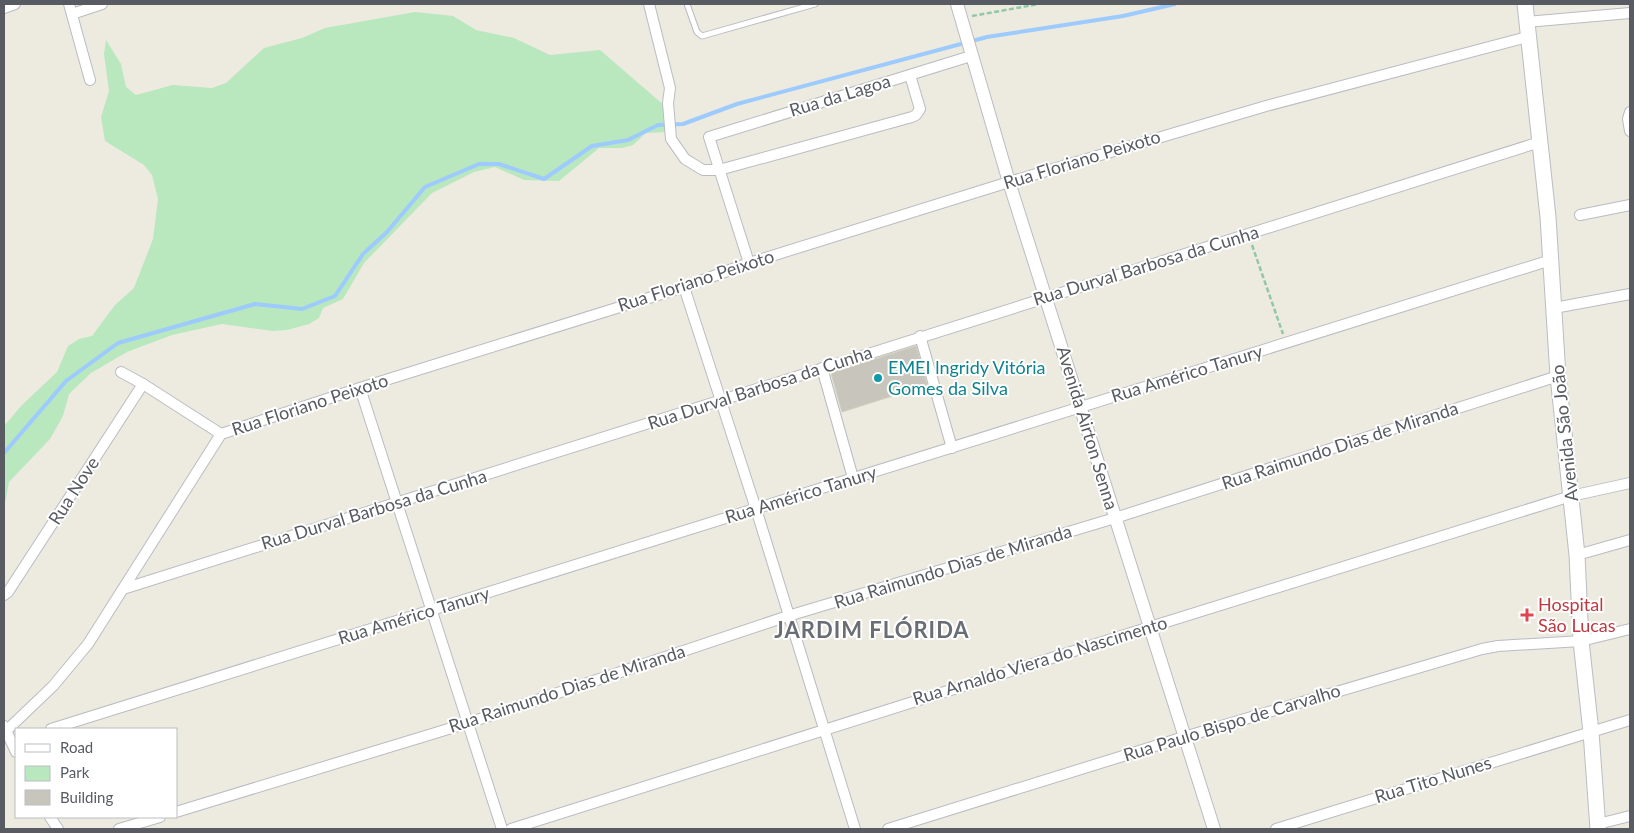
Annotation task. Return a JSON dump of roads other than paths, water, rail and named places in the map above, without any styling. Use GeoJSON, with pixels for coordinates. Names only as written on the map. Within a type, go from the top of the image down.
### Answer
{"type":"FeatureCollection","features":[{"type":"Feature","properties":{"kind":"main road"},"geometry":{"type":"LineString","coordinates":[[1525,4],[1526,22]]}},
{"type":"Feature","properties":{"kind":"main road","name":"Avenida São João"},"geometry":{"type":"LineString","coordinates":[[1526,22],[1551,260],[1558,376],[1577,555],[1581,640],[1591,732],[1598,827]]}},
{"type":"Feature","properties":{"kind":"street"},"geometry":{"type":"LineString","coordinates":[[4,8],[15,4]]}},
{"type":"Feature","properties":{"kind":"street"},"geometry":{"type":"LineString","coordinates":[[90,80],[70,9],[102,4]]}},
{"type":"Feature","properties":{"kind":"street"},"geometry":{"type":"LineString","coordinates":[[649,4],[670,88],[668,103],[671,139],[685,158],[703,170],[719,170],[912,117],[920,109],[910,75]]}},
{"type":"Feature","properties":{"kind":"street","name":"Avenida Airton Senna"},"geometry":{"type":"LineString","coordinates":[[957,4],[1045,298],[1214,829]]}},
{"type":"Feature","properties":{"kind":"street"},"geometry":{"type":"LineString","coordinates":[[1526,22],[1630,12]]}},
{"type":"Feature","properties":{"kind":"street","name":"Rua Floriano Peixoto"},"geometry":{"type":"LineString","coordinates":[[5,728],[53,686],[88,644],[221,434],[360,388],[684,287],[749,263],[1009,182],[1266,106],[1528,37]]}},
{"type":"Feature","properties":{"kind":"street","name":"Rua da Lagoa"},"geometry":{"type":"LineString","coordinates":[[719,170],[708,137],[910,75],[971,54]]}},
{"type":"Feature","properties":{"kind":"street"},"geometry":{"type":"LineString","coordinates":[[1630,112],[1628,119],[1630,131]]}},
{"type":"Feature","properties":{"kind":"street","name":"Rua Durval Barbosa da Cunha"},"geometry":{"type":"LineString","coordinates":[[123,589],[920,336],[1540,142]]}},
{"type":"Feature","properties":{"kind":"street"},"geometry":{"type":"LineString","coordinates":[[719,170],[749,263]]}},
{"type":"Feature","properties":{"kind":"street"},"geometry":{"type":"LineString","coordinates":[[1580,215],[1630,205]]}},
{"type":"Feature","properties":{"kind":"street","name":"Rua Américo Tanury"},"geometry":{"type":"LineString","coordinates":[[54,728],[1551,260]]}},
{"type":"Feature","properties":{"kind":"street"},"geometry":{"type":"LineString","coordinates":[[684,287],[722,400],[854,829]]}},
{"type":"Feature","properties":{"kind":"street"},"geometry":{"type":"LineString","coordinates":[[1554,308],[1630,294]]}},
{"type":"Feature","properties":{"kind":"street"},"geometry":{"type":"LineString","coordinates":[[920,336],[952,448]]}},
{"type":"Feature","properties":{"kind":"street"},"geometry":{"type":"LineString","coordinates":[[822,368],[853,478]]}},
{"type":"Feature","properties":{"kind":"street"},"geometry":{"type":"LineString","coordinates":[[121,372],[221,434]]}},
{"type":"Feature","properties":{"kind":"street","name":"Rua Raimundo Dias de Miranda"},"geometry":{"type":"LineString","coordinates":[[178,811],[468,723],[788,616],[1115,518],[1558,376]]}},
{"type":"Feature","properties":{"kind":"street","name":"Rua Nove"},"geometry":{"type":"LineString","coordinates":[[4,595],[8,592],[143,384]]}},
{"type":"Feature","properties":{"kind":"street"},"geometry":{"type":"LineString","coordinates":[[360,388],[502,829]]}},
{"type":"Feature","properties":{"kind":"street","name":"Rua Arnaldo Viera do Nascimento"},"geometry":{"type":"LineString","coordinates":[[511,829],[824,729],[1571,496],[1630,483]]}},
{"type":"Feature","properties":{"kind":"street"},"geometry":{"type":"LineString","coordinates":[[1577,555],[1630,540]]}},
{"type":"Feature","properties":{"kind":"street","name":"Rua Paulo Bispo de Carvalho"},"geometry":{"type":"LineString","coordinates":[[888,829],[1184,737],[1482,649],[1498,646],[1581,640],[1630,629]]}},
{"type":"Feature","properties":{"kind":"street","name":"Rua Tito Nunes"},"geometry":{"type":"LineString","coordinates":[[1276,829],[1630,720]]}},
{"type":"Feature","properties":{"kind":"street"},"geometry":{"type":"LineString","coordinates":[[5,728],[11,742]]}},
{"type":"Feature","properties":{"kind":"street"},"geometry":{"type":"LineString","coordinates":[[1598,827],[1630,816]]}},
{"type":"Feature","properties":{"kind":"street"},"geometry":{"type":"LineString","coordinates":[[51,818],[58,829]]}},
{"type":"Feature","properties":{"kind":"street"},"geometry":{"type":"LineString","coordinates":[[119,829],[157,818]]}},
{"type":"Feature","properties":{"kind":"lane"},"geometry":{"type":"LineString","coordinates":[[687,4],[697,32],[702,36],[815,4]]}},
{"type":"Feature","properties":{"kind":"waterway"},"geometry":{"type":"LineString","coordinates":[[4,453],[66,381],[118,343],[255,304],[302,309],[335,296],[363,254],[387,232],[425,187],[479,164],[499,164],[544,179],[592,146],[628,140],[658,125],[683,124],[737,104],[987,37],[1123,16],[1175,4]]}},
{"type":"Feature","properties":{"kind":"place","name":"EMEI lngridy Vitória Gomes da Silva"},"geometry":{"type":"Point","coordinates":[878,378]}},
{"type":"Feature","properties":{"kind":"place","name":"Hospital São Lucas"},"geometry":{"type":"Point","coordinates":[1527,615]}},
{"type":"Feature","properties":{"kind":"district","name":"JARDIM FLÓRIDA"},"geometry":{"type":"Point","coordinates":[872,630]}}]}
